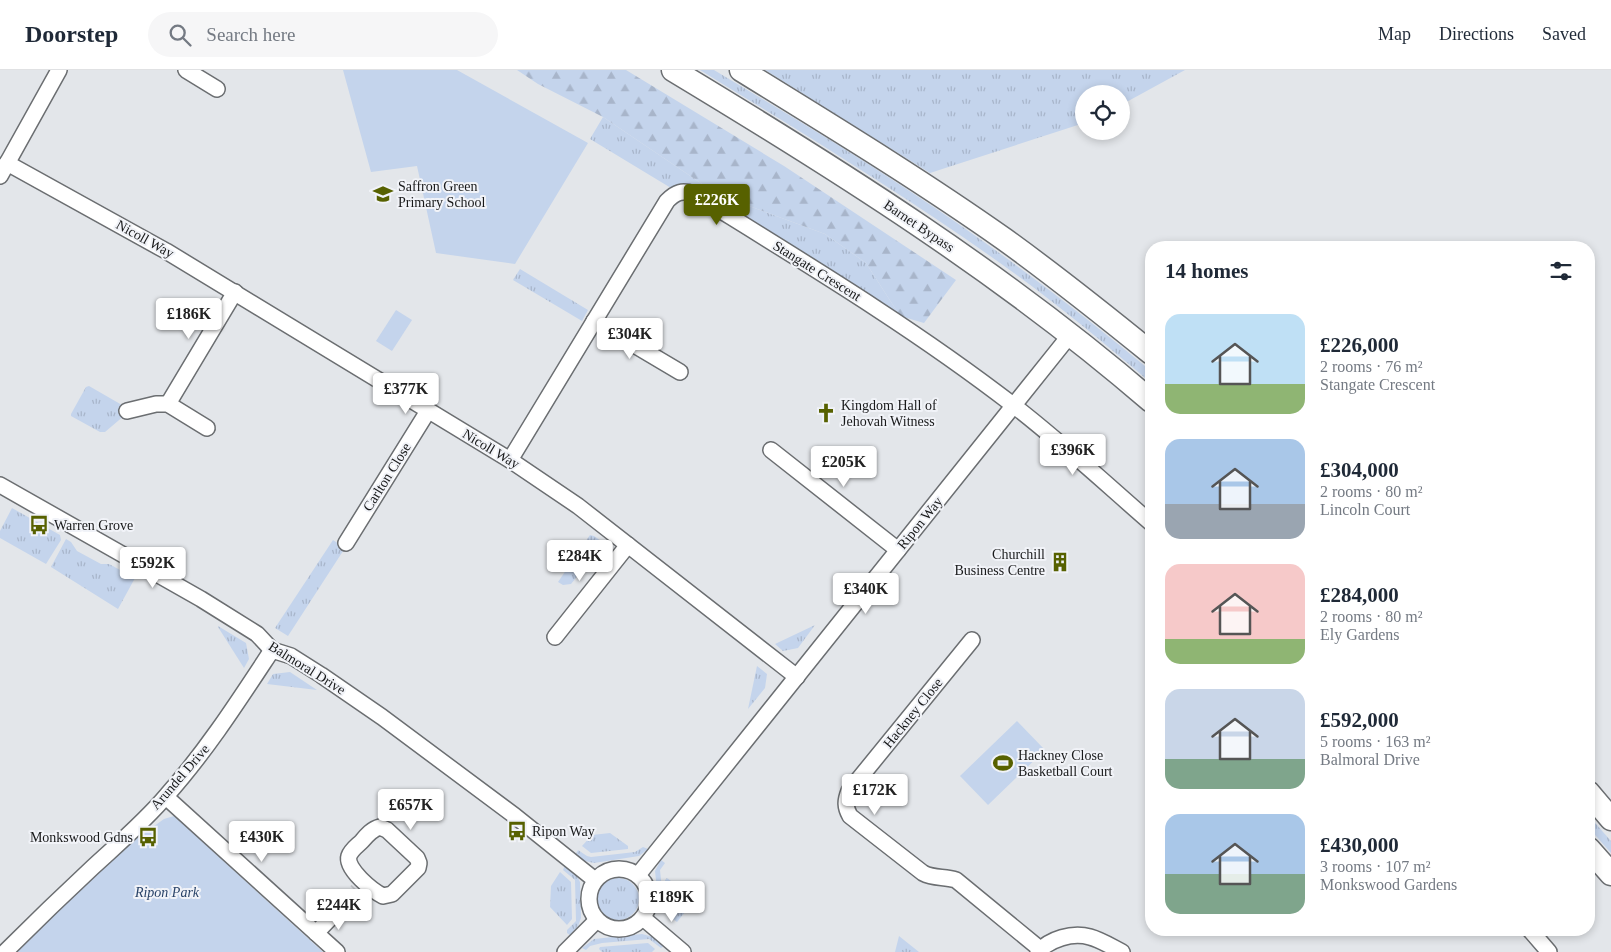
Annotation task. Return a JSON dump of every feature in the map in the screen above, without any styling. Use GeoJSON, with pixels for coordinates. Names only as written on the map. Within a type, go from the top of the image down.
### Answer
{"type":"FeatureCollection","features":[{"type":"Feature","properties":{"kind":"highway","name":"Barnet Bypass"},"geometry":{"type":"LineString","coordinates":[[673,70],[834,169],[908,218],[1070,335],[1145,396]]}},
{"type":"Feature","properties":{"kind":"highway"},"geometry":{"type":"LineString","coordinates":[[741,70],[923,184],[1004,239],[1145,348]]}},
{"type":"Feature","properties":{"kind":"highway"},"geometry":{"type":"LineString","coordinates":[[1595,800],[1611,819]]}},
{"type":"Feature","properties":{"kind":"highway"},"geometry":{"type":"LineString","coordinates":[[1595,856],[1611,874]]}},
{"type":"Feature","properties":{"kind":"street"},"geometry":{"type":"LineString","coordinates":[[4,170],[59,70]]}},
{"type":"Feature","properties":{"kind":"street"},"geometry":{"type":"LineString","coordinates":[[186,70],[218,89]]}},
{"type":"Feature","properties":{"kind":"street","name":"Nicoll Way"},"geometry":{"type":"LineString","coordinates":[[4,170],[166,251],[510,460],[578,506],[797,678]]}},
{"type":"Feature","properties":{"kind":"street","name":"Stangate Crescent"},"geometry":{"type":"LineString","coordinates":[[510,460],[667,201],[674,194],[680,192],[694,194],[837,283],[927,342],[1014,406]]}},
{"type":"Feature","properties":{"kind":"street"},"geometry":{"type":"LineString","coordinates":[[168,404],[235,292]]}},
{"type":"Feature","properties":{"kind":"street"},"geometry":{"type":"LineString","coordinates":[[594,322],[680,372]]}},
{"type":"Feature","properties":{"kind":"street","name":"Ripon Way"},"geometry":{"type":"LineString","coordinates":[[638,876],[1070,335]]}},
{"type":"Feature","properties":{"kind":"street"},"geometry":{"type":"LineString","coordinates":[[127,411],[156,404],[168,404],[207,428]]}},
{"type":"Feature","properties":{"kind":"street"},"geometry":{"type":"LineString","coordinates":[[1014,406],[1145,517]]}},
{"type":"Feature","properties":{"kind":"street","name":"Carlton Close"},"geometry":{"type":"LineString","coordinates":[[346,543],[428,411]]}},
{"type":"Feature","properties":{"kind":"street"},"geometry":{"type":"LineString","coordinates":[[771,450],[898,550]]}},
{"type":"Feature","properties":{"kind":"street","name":"Balmoral Drive"},"geometry":{"type":"LineString","coordinates":[[0,485],[258,634],[272,650],[291,656],[382,717],[515,816],[595,880]]}},
{"type":"Feature","properties":{"kind":"street"},"geometry":{"type":"LineString","coordinates":[[555,637],[628,545]]}},
{"type":"Feature","properties":{"kind":"street","name":"Hackney Close"},"geometry":{"type":"LineString","coordinates":[[972,640],[849,791],[846,799],[846,808],[850,816],[923,873],[930,877],[948,877],[956,880],[1039,951]]}},
{"type":"Feature","properties":{"kind":"street","name":"Arundel Drive"},"geometry":{"type":"LineString","coordinates":[[5,952],[166,797],[218,731],[272,650]]}},
{"type":"Feature","properties":{"kind":"street"},"geometry":{"type":"LineString","coordinates":[[166,797],[337,952]]}},
{"type":"Feature","properties":{"kind":"street"},"geometry":{"type":"LineString","coordinates":[[380,827],[387,830],[417,858],[418,868],[392,894],[383,896],[361,886],[350,867],[348,858],[375,828],[380,827]]}},
{"type":"Feature","properties":{"kind":"street"},"geometry":{"type":"LineString","coordinates":[[621,868],[638,876],[644,882],[649,900],[642,918],[626,928],[616,929],[606,926],[597,920],[592,913],[589,896],[595,880],[602,873],[611,869],[621,868]]}},
{"type":"Feature","properties":{"kind":"street"},"geometry":{"type":"LineString","coordinates":[[316,933],[340,908]]}},
{"type":"Feature","properties":{"kind":"street"},"geometry":{"type":"LineString","coordinates":[[642,918],[683,952]]}},
{"type":"Feature","properties":{"kind":"street"},"geometry":{"type":"LineString","coordinates":[[565,952],[597,920]]}},
{"type":"Feature","properties":{"kind":"street"},"geometry":{"type":"LineString","coordinates":[[1039,951],[1054,940],[1064,937],[1089,936],[1122,952]]}},
{"type":"Feature","properties":{"kind":"street"},"geometry":{"type":"LineString","coordinates":[[1535,936],[1549,952]]}},
{"type":"Feature","properties":{"kind":"green space"},"geometry":{"type":"Polygon","coordinates":[[[343,70],[457,70],[588,143],[515,264],[436,253],[417,166],[371,172],[343,70]]]}},
{"type":"Feature","properties":{"kind":"green space"},"geometry":{"type":"Polygon","coordinates":[[[517,70],[626,70],[784,166],[956,280],[924,323],[900,316],[866,263],[825,234],[717,194],[603,117],[538,84],[517,70]]]}},
{"type":"Feature","properties":{"kind":"green space"},"geometry":{"type":"Polygon","coordinates":[[[700,70],[714,70],[763,99],[884,174],[971,232],[1092,323],[1145,366],[1145,378],[1058,306],[1019,277],[926,212],[700,70]]]}},
{"type":"Feature","properties":{"kind":"green space"},"geometry":{"type":"Polygon","coordinates":[[[765,70],[1185,70],[1130,100],[1130,85],[1075,85],[1075,126],[930,173],[765,70]]]}},
{"type":"Feature","properties":{"kind":"green space"},"geometry":{"type":"Polygon","coordinates":[[[603,117],[717,194],[825,234],[866,263],[900,316],[671,188],[590,139],[603,117]]]}},
{"type":"Feature","properties":{"kind":"green space"},"geometry":{"type":"Polygon","coordinates":[[[520,269],[588,310],[582,321],[513,280],[520,269]]]}},
{"type":"Feature","properties":{"kind":"green space"},"geometry":{"type":"Polygon","coordinates":[[[396,310],[412,320],[392,351],[376,341],[396,310]]]}},
{"type":"Feature","properties":{"kind":"green space"},"geometry":{"type":"Polygon","coordinates":[[[89,386],[122,405],[125,415],[105,432],[100,432],[71,416],[86,387],[89,386]]]}},
{"type":"Feature","properties":{"kind":"green space"},"geometry":{"type":"Polygon","coordinates":[[[12,508],[60,535],[61,540],[46,564],[0,538],[0,531],[12,508]]]}},
{"type":"Feature","properties":{"kind":"green space"},"geometry":{"type":"Polygon","coordinates":[[[590,535],[604,543],[571,584],[563,585],[558,582],[590,535]]]}},
{"type":"Feature","properties":{"kind":"green space"},"geometry":{"type":"Polygon","coordinates":[[[66,539],[71,542],[77,551],[101,564],[109,564],[135,578],[118,609],[51,567],[66,539]]]}},
{"type":"Feature","properties":{"kind":"green space"},"geometry":{"type":"Polygon","coordinates":[[[333,540],[345,548],[288,636],[275,628],[333,540]]]}},
{"type":"Feature","properties":{"kind":"green space"},"geometry":{"type":"Polygon","coordinates":[[[815,625],[798,648],[783,651],[775,644],[815,625]]]}},
{"type":"Feature","properties":{"kind":"green space"},"geometry":{"type":"Polygon","coordinates":[[[218,627],[246,643],[249,659],[244,668],[218,627]]]}},
{"type":"Feature","properties":{"kind":"green space"},"geometry":{"type":"Polygon","coordinates":[[[757,666],[767,674],[765,688],[748,709],[757,666]]]}},
{"type":"Feature","properties":{"kind":"green space"},"geometry":{"type":"Polygon","coordinates":[[[290,672],[317,690],[267,684],[273,674],[290,672]]]}},
{"type":"Feature","properties":{"kind":"green space","name":"Hackney Close Basketball Court"},"geometry":{"type":"Polygon","coordinates":[[[1017,721],[1045,750],[988,805],[960,776],[1017,721]]]}},
{"type":"Feature","properties":{"kind":"green space","name":"Ripon Park"},"geometry":{"type":"Polygon","coordinates":[[[174,816],[323,952],[15,952],[133,841],[164,819],[174,816]]]}},
{"type":"Feature","properties":{"kind":"green space"},"geometry":{"type":"Polygon","coordinates":[[[1595,823],[1611,841],[1611,853],[1595,835],[1595,823]]]}},
{"type":"Feature","properties":{"kind":"green space"},"geometry":{"type":"Polygon","coordinates":[[[610,833],[628,846],[628,849],[591,853],[582,846],[592,835],[610,833]]]}},
{"type":"Feature","properties":{"kind":"green space"},"geometry":{"type":"Polygon","coordinates":[[[643,847],[648,849],[639,856],[594,863],[585,861],[576,854],[578,850],[591,857],[635,852],[643,847]]]}},
{"type":"Feature","properties":{"kind":"green space"},"geometry":{"type":"Polygon","coordinates":[[[661,860],[665,863],[660,870],[663,899],[658,898],[655,871],[661,860]]]}},
{"type":"Feature","properties":{"kind":"green space"},"geometry":{"type":"Polygon","coordinates":[[[565,865],[576,874],[580,882],[581,918],[578,926],[570,935],[567,933],[567,930],[576,921],[575,880],[563,870],[565,865]]]}},
{"type":"Feature","properties":{"kind":"green space"},"geometry":{"type":"Polygon","coordinates":[[[560,872],[571,882],[572,919],[567,925],[550,907],[551,886],[560,872]]]}},
{"type":"Feature","properties":{"kind":"green space"},"geometry":{"type":"Polygon","coordinates":[[[618,878],[633,884],[639,899],[633,914],[618,920],[603,914],[597,899],[603,884],[618,878]]]}},
{"type":"Feature","properties":{"kind":"green space"},"geometry":{"type":"Polygon","coordinates":[[[667,878],[686,892],[686,901],[667,899],[665,880],[667,878]]]}},
{"type":"Feature","properties":{"kind":"green space"},"geometry":{"type":"Polygon","coordinates":[[[685,907],[685,912],[677,922],[669,916],[668,908],[685,907]]]}},
{"type":"Feature","properties":{"kind":"green space"},"geometry":{"type":"Polygon","coordinates":[[[642,934],[653,937],[665,945],[661,948],[649,939],[602,943],[590,946],[586,950],[582,948],[594,939],[642,934]]]}},
{"type":"Feature","properties":{"kind":"green space"},"geometry":{"type":"Polygon","coordinates":[[[899,936],[919,952],[895,952],[899,936]]]}},
{"type":"Feature","properties":{"kind":"green space"},"geometry":{"type":"Polygon","coordinates":[[[648,943],[655,949],[652,952],[602,952],[599,949],[600,947],[648,943]]]}},
{"type":"Feature","properties":{"kind":"tunnel"},"geometry":{"type":"LineString","coordinates":[[340,908],[357,890]]}},
{"type":"Feature","properties":{"kind":"place","name":"Saffron Green Primary School"},"geometry":{"type":"Point","coordinates":[383,194]}},
{"type":"Feature","properties":{"kind":"place","name":"Kingdom Hall of Jehovah Witness"},"geometry":{"type":"Point","coordinates":[826,413]}},
{"type":"Feature","properties":{"kind":"place","name":"Warren Grove"},"geometry":{"type":"Point","coordinates":[39,525]}},
{"type":"Feature","properties":{"kind":"place","name":"Churchill Business Centre"},"geometry":{"type":"Point","coordinates":[1060,562]}},
{"type":"Feature","properties":{"kind":"place","name":"Hackney Close Basketball Court"},"geometry":{"type":"Point","coordinates":[1003,763]}},
{"type":"Feature","properties":{"kind":"place","name":"Ripon Way"},"geometry":{"type":"Point","coordinates":[517,831]}},
{"type":"Feature","properties":{"kind":"place","name":"Monkswood Gdns"},"geometry":{"type":"Point","coordinates":[148,837]}}]}
